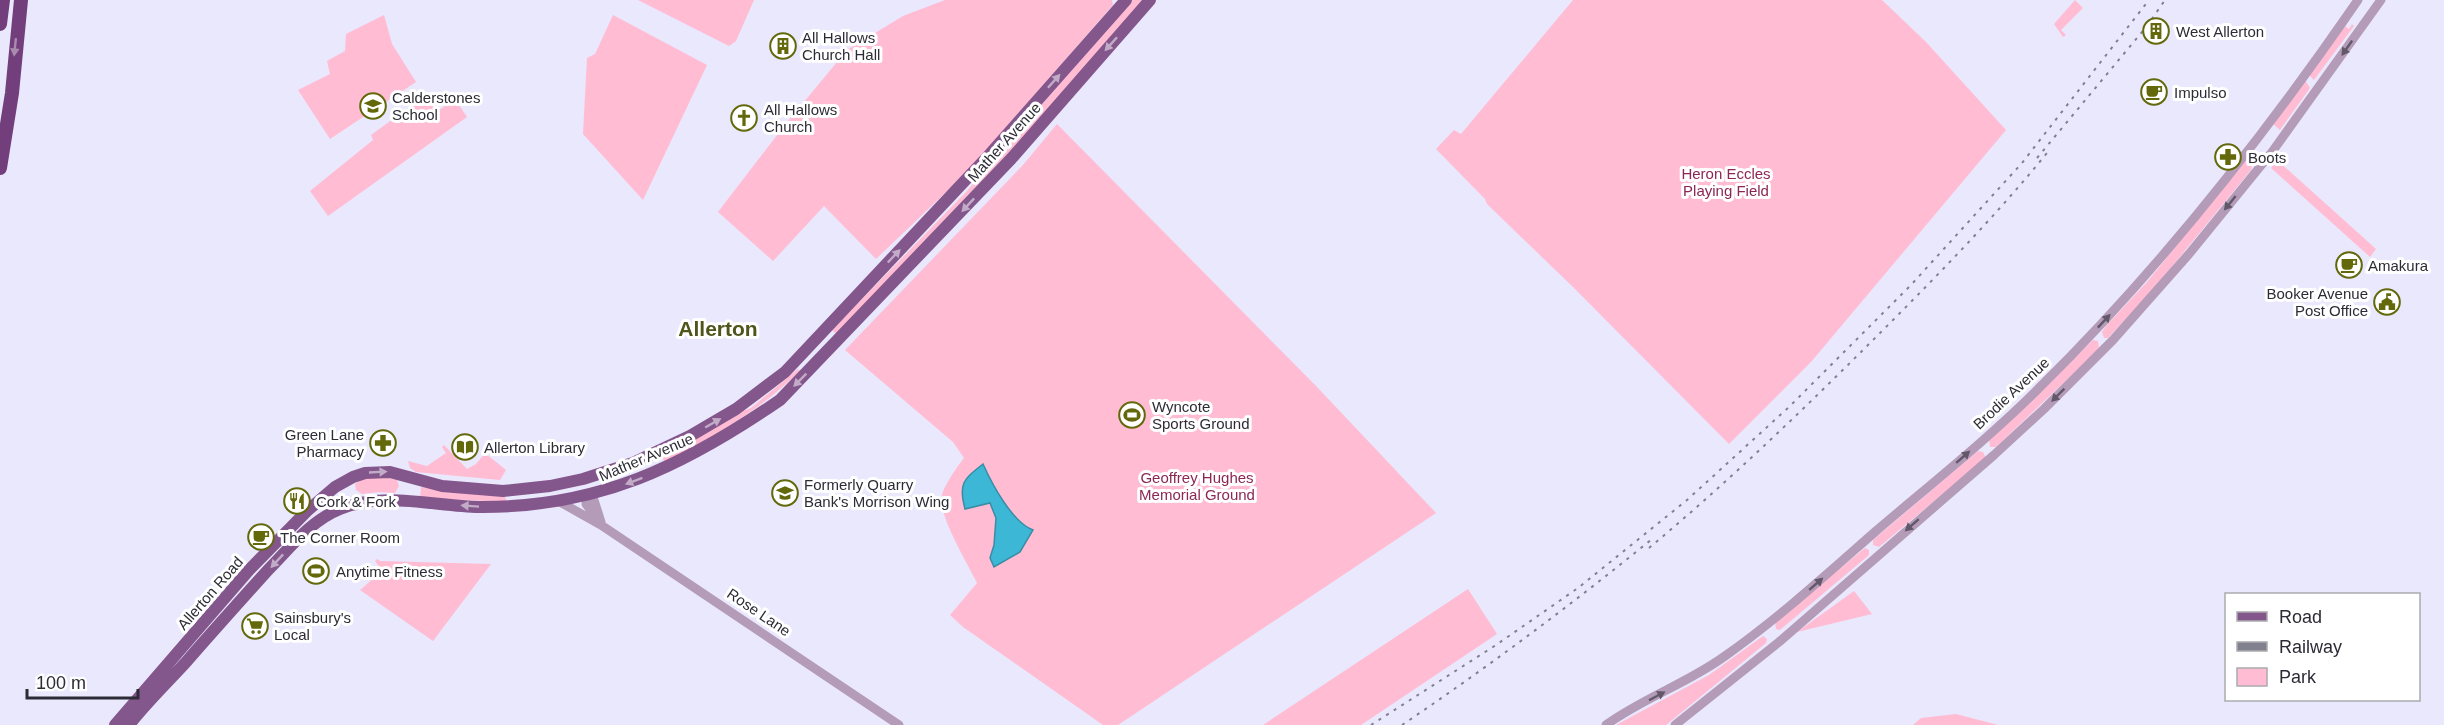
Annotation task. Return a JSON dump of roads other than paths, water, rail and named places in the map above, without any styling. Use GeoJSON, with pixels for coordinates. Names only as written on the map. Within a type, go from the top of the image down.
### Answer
{"type":"FeatureCollection","features":[{"type":"Feature","properties":{"kind":"highway"},"geometry":{"type":"LineString","coordinates":[[0,24],[3,0]]}},
{"type":"Feature","properties":{"kind":"highway"},"geometry":{"type":"LineString","coordinates":[[0,168],[6,87],[21,0]]}},
{"type":"Feature","properties":{"kind":"main road","name":"Mather Avenue"},"geometry":{"type":"LineString","coordinates":[[335,487],[353,477],[377,472],[390,472],[442,486],[502,491],[550,486],[595,476],[633,463],[690,436],[736,409],[775,381],[816,340],[990,154],[1126,0]]}},
{"type":"Feature","properties":{"kind":"main road","name":"Mather Avenue"},"geometry":{"type":"LineString","coordinates":[[337,510],[382,500],[476,507],[510,506],[588,496],[647,476],[698,452],[740,428],[780,399],[827,352],[1011,159],[1150,0]]}},
{"type":"Feature","properties":{"kind":"main road"},"geometry":{"type":"LineString","coordinates":[[816,340],[827,352]]}},
{"type":"Feature","properties":{"kind":"main road","name":"Allerton Road"},"geometry":{"type":"LineString","coordinates":[[115,725],[233,587],[307,511],[335,487]]}},
{"type":"Feature","properties":{"kind":"main road","name":"Allerton Road"},"geometry":{"type":"LineString","coordinates":[[129,725],[249,589],[306,530],[337,510]]}},
{"type":"Feature","properties":{"kind":"street","name":"Brodie Avenue"},"geometry":{"type":"LineString","coordinates":[[1606,725],[1699,674],[1752,636],[1810,589],[2037,390],[2146,276],[2197,216],[2305,76],[2358,0]]}},
{"type":"Feature","properties":{"kind":"street"},"geometry":{"type":"LineString","coordinates":[[1675,725],[1779,642],[1994,455],[2113,340],[2189,254],[2272,152],[2381,0]]}},
{"type":"Feature","properties":{"kind":"street"},"geometry":{"type":"LineString","coordinates":[[588,496],[594,500],[601,525]]}},
{"type":"Feature","properties":{"kind":"street","name":"Rose Lane"},"geometry":{"type":"LineString","coordinates":[[560,501],[601,525],[899,725]]}},
{"type":"Feature","properties":{"kind":"water"},"geometry":{"type":"Polygon","coordinates":[[[983,464],[997,492],[1010,511],[1025,526],[1033,530],[1020,552],[994,567],[990,558],[994,545],[996,518],[990,503],[965,509],[962,493],[964,482],[983,464]]]}},
{"type":"Feature","properties":{"kind":"railway"},"geometry":{"type":"LineString","coordinates":[[1371,725],[1496,645],[1578,588],[1687,500],[1789,407],[1911,285],[2022,163],[2149,0]]}},
{"type":"Feature","properties":{"kind":"railway"},"geometry":{"type":"LineString","coordinates":[[2037,158],[2147,26],[2165,0]]}},
{"type":"Feature","properties":{"kind":"railway"},"geometry":{"type":"LineString","coordinates":[[1649,548],[1736,471],[1849,364],[1964,247],[2047,153]]}},
{"type":"Feature","properties":{"kind":"railway"},"geometry":{"type":"LineString","coordinates":[[1402,725],[1529,635],[1652,539]]}},
{"type":"Feature","properties":{"kind":"place","name":"West Allerton"},"geometry":{"type":"Point","coordinates":[2156,31]}},
{"type":"Feature","properties":{"kind":"place","name":"All Hallows Church Hall"},"geometry":{"type":"Point","coordinates":[783,46]}},
{"type":"Feature","properties":{"kind":"place","name":"Impulso"},"geometry":{"type":"Point","coordinates":[2154,92]}},
{"type":"Feature","properties":{"kind":"place","name":"Calderstones School"},"geometry":{"type":"Point","coordinates":[373,106]}},
{"type":"Feature","properties":{"kind":"place","name":"All Hallows Church"},"geometry":{"type":"Point","coordinates":[744,118]}},
{"type":"Feature","properties":{"kind":"place","name":"Boots"},"geometry":{"type":"Point","coordinates":[2228,157]}},
{"type":"Feature","properties":{"kind":"place","name":"Amakura"},"geometry":{"type":"Point","coordinates":[2349,265]}},
{"type":"Feature","properties":{"kind":"place","name":"Booker Avenue Post Office"},"geometry":{"type":"Point","coordinates":[2387,302]}},
{"type":"Feature","properties":{"kind":"place","name":"Wyncote Sports Ground"},"geometry":{"type":"Point","coordinates":[1132,415]}},
{"type":"Feature","properties":{"kind":"place","name":"Green Lane Pharmacy"},"geometry":{"type":"Point","coordinates":[383,443]}},
{"type":"Feature","properties":{"kind":"place","name":"Allerton Library"},"geometry":{"type":"Point","coordinates":[465,447]}},
{"type":"Feature","properties":{"kind":"place","name":"Formerly Quarry Bank's Morrison Wing"},"geometry":{"type":"Point","coordinates":[785,493]}},
{"type":"Feature","properties":{"kind":"place","name":"Cork & Fork"},"geometry":{"type":"Point","coordinates":[297,501]}},
{"type":"Feature","properties":{"kind":"place","name":"The Corner Room"},"geometry":{"type":"Point","coordinates":[261,537]}},
{"type":"Feature","properties":{"kind":"place","name":"Anytime Fitness"},"geometry":{"type":"Point","coordinates":[316,571]}},
{"type":"Feature","properties":{"kind":"place","name":"Sainsbury's Local"},"geometry":{"type":"Point","coordinates":[255,626]}},
{"type":"Feature","properties":{"kind":"district","name":"Allerton"},"geometry":{"type":"Point","coordinates":[718,328]}},
{"type":"Feature","properties":{"kind":"park label","name":"Heron Eccles Playing Field"},"geometry":{"type":"Point","coordinates":[1726,182]}},
{"type":"Feature","properties":{"kind":"park label","name":"Geoffrey Hughes Memorial Ground"},"geometry":{"type":"Point","coordinates":[1197,486]}}]}
